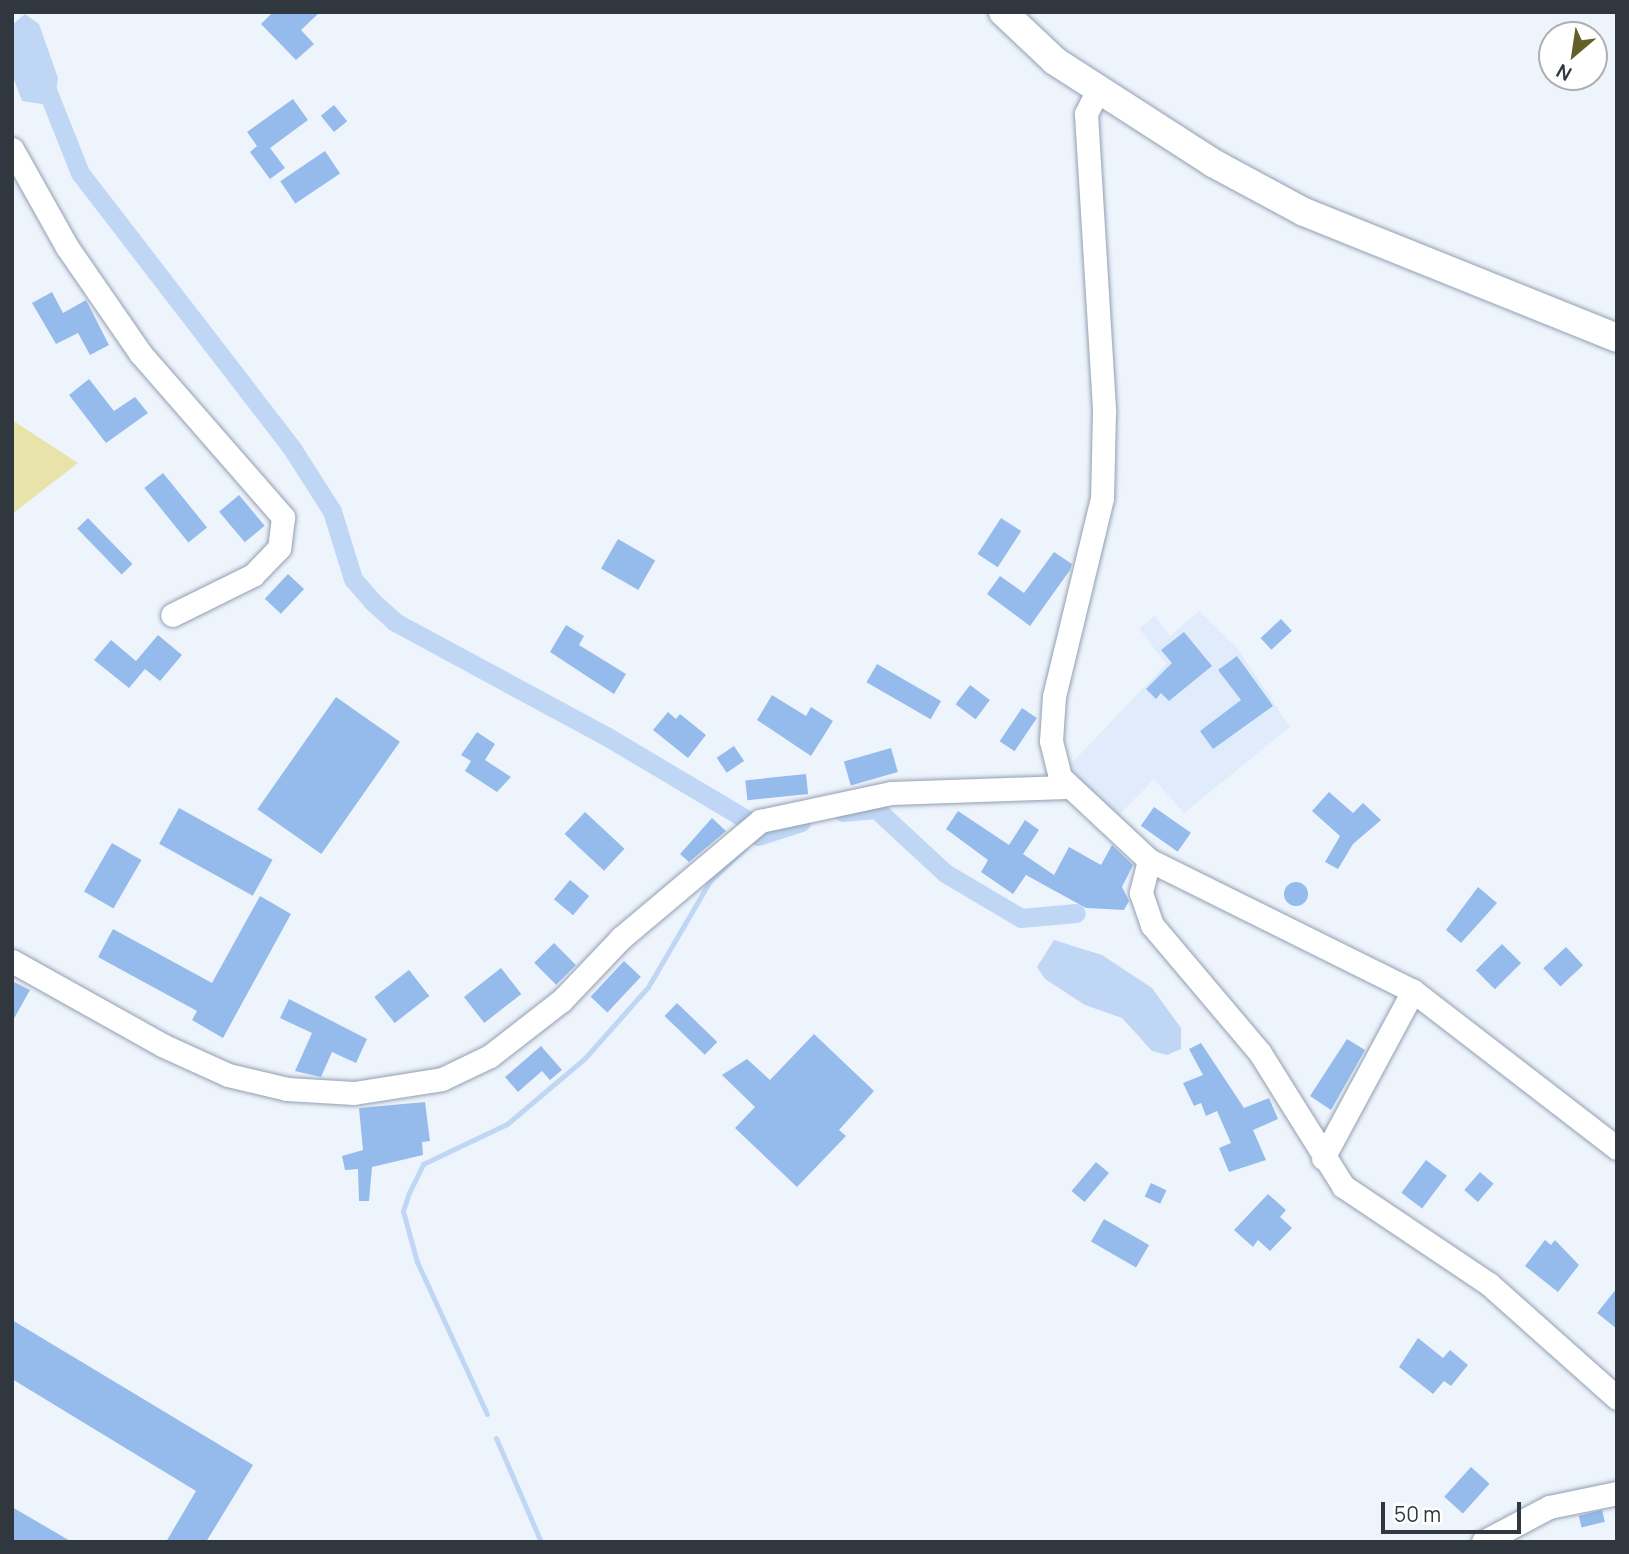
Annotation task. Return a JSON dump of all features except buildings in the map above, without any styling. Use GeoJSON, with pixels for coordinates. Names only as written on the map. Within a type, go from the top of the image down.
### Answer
{"type":"FeatureCollection","features":[{"type":"Feature","properties":{"kind":"main road"},"geometry":{"type":"LineString","coordinates":[[1003,12],[1055,61],[1213,163],[1304,212],[1617,338]]}},
{"type":"Feature","properties":{"kind":"main road"},"geometry":{"type":"LineString","coordinates":[[1032,12],[1099,88]]}},
{"type":"Feature","properties":{"kind":"street"},"geometry":{"type":"LineString","coordinates":[[1099,88],[1086,114],[1103,387],[1102,498],[1053,703],[1052,753],[1066,787],[1149,860],[1413,991],[1617,1149]]}},
{"type":"Feature","properties":{"kind":"street"},"geometry":{"type":"LineString","coordinates":[[12,149],[67,247],[139,353],[281,510],[285,531],[267,562],[245,581],[172,615]]}},
{"type":"Feature","properties":{"kind":"street"},"geometry":{"type":"LineString","coordinates":[[12,961],[228,1075],[287,1089],[354,1093],[430,1081],[490,1056],[551,1008],[621,938],[760,821],[891,793],[1066,787]]}},
{"type":"Feature","properties":{"kind":"street"},"geometry":{"type":"LineString","coordinates":[[1149,860],[1141,893],[1152,925],[1260,1053],[1323,1158],[1356,1197],[1489,1284],[1617,1398]]}},
{"type":"Feature","properties":{"kind":"street"},"geometry":{"type":"LineString","coordinates":[[1323,1158],[1413,991]]}},
{"type":"Feature","properties":{"kind":"street"},"geometry":{"type":"LineString","coordinates":[[1483,1542],[1539,1511],[1617,1493]]}},
{"type":"Feature","properties":{"kind":"shaded area"},"geometry":{"type":"Polygon","coordinates":[[[12,420],[78,463],[12,514],[12,420]]]}},
{"type":"Feature","properties":{"kind":"shaded area"},"geometry":{"type":"Polygon","coordinates":[[[1199,611],[1237,648],[1290,727],[1184,813],[1154,779],[1114,820],[1068,767],[1166,664],[1139,628],[1155,616],[1170,636],[1199,611]]]}},
{"type":"Feature","properties":{"kind":"water"},"geometry":{"type":"Polygon","coordinates":[[[25,14],[39,24],[58,78],[55,99],[42,104],[22,101],[12,74],[12,25],[25,14]]]}},
{"type":"Feature","properties":{"kind":"water"},"geometry":{"type":"Polygon","coordinates":[[[1054,940],[1102,955],[1152,988],[1181,1028],[1181,1049],[1167,1055],[1152,1051],[1122,1018],[1085,1005],[1045,979],[1037,967],[1054,940]]]}},
{"type":"Feature","properties":{"kind":"waterway"},"geometry":{"type":"LineString","coordinates":[[47,90],[80,173],[293,450],[332,511],[353,579],[373,602],[395,622],[606,736],[746,819]]}},
{"type":"Feature","properties":{"kind":"waterway"},"geometry":{"type":"LineString","coordinates":[[843,812],[876,809],[945,873],[1021,918],[1076,913]]}},
{"type":"Feature","properties":{"kind":"waterway"},"geometry":{"type":"LineString","coordinates":[[758,836],[801,822]]}},
{"type":"Feature","properties":{"kind":"waterway"},"geometry":{"type":"LineString","coordinates":[[487,1414],[417,1262],[403,1211],[409,1193],[423,1164],[507,1124],[585,1058],[648,987],[710,881],[746,847]]}},
{"type":"Feature","properties":{"kind":"waterway"},"geometry":{"type":"LineString","coordinates":[[496,1438],[541,1542]]}}]}
